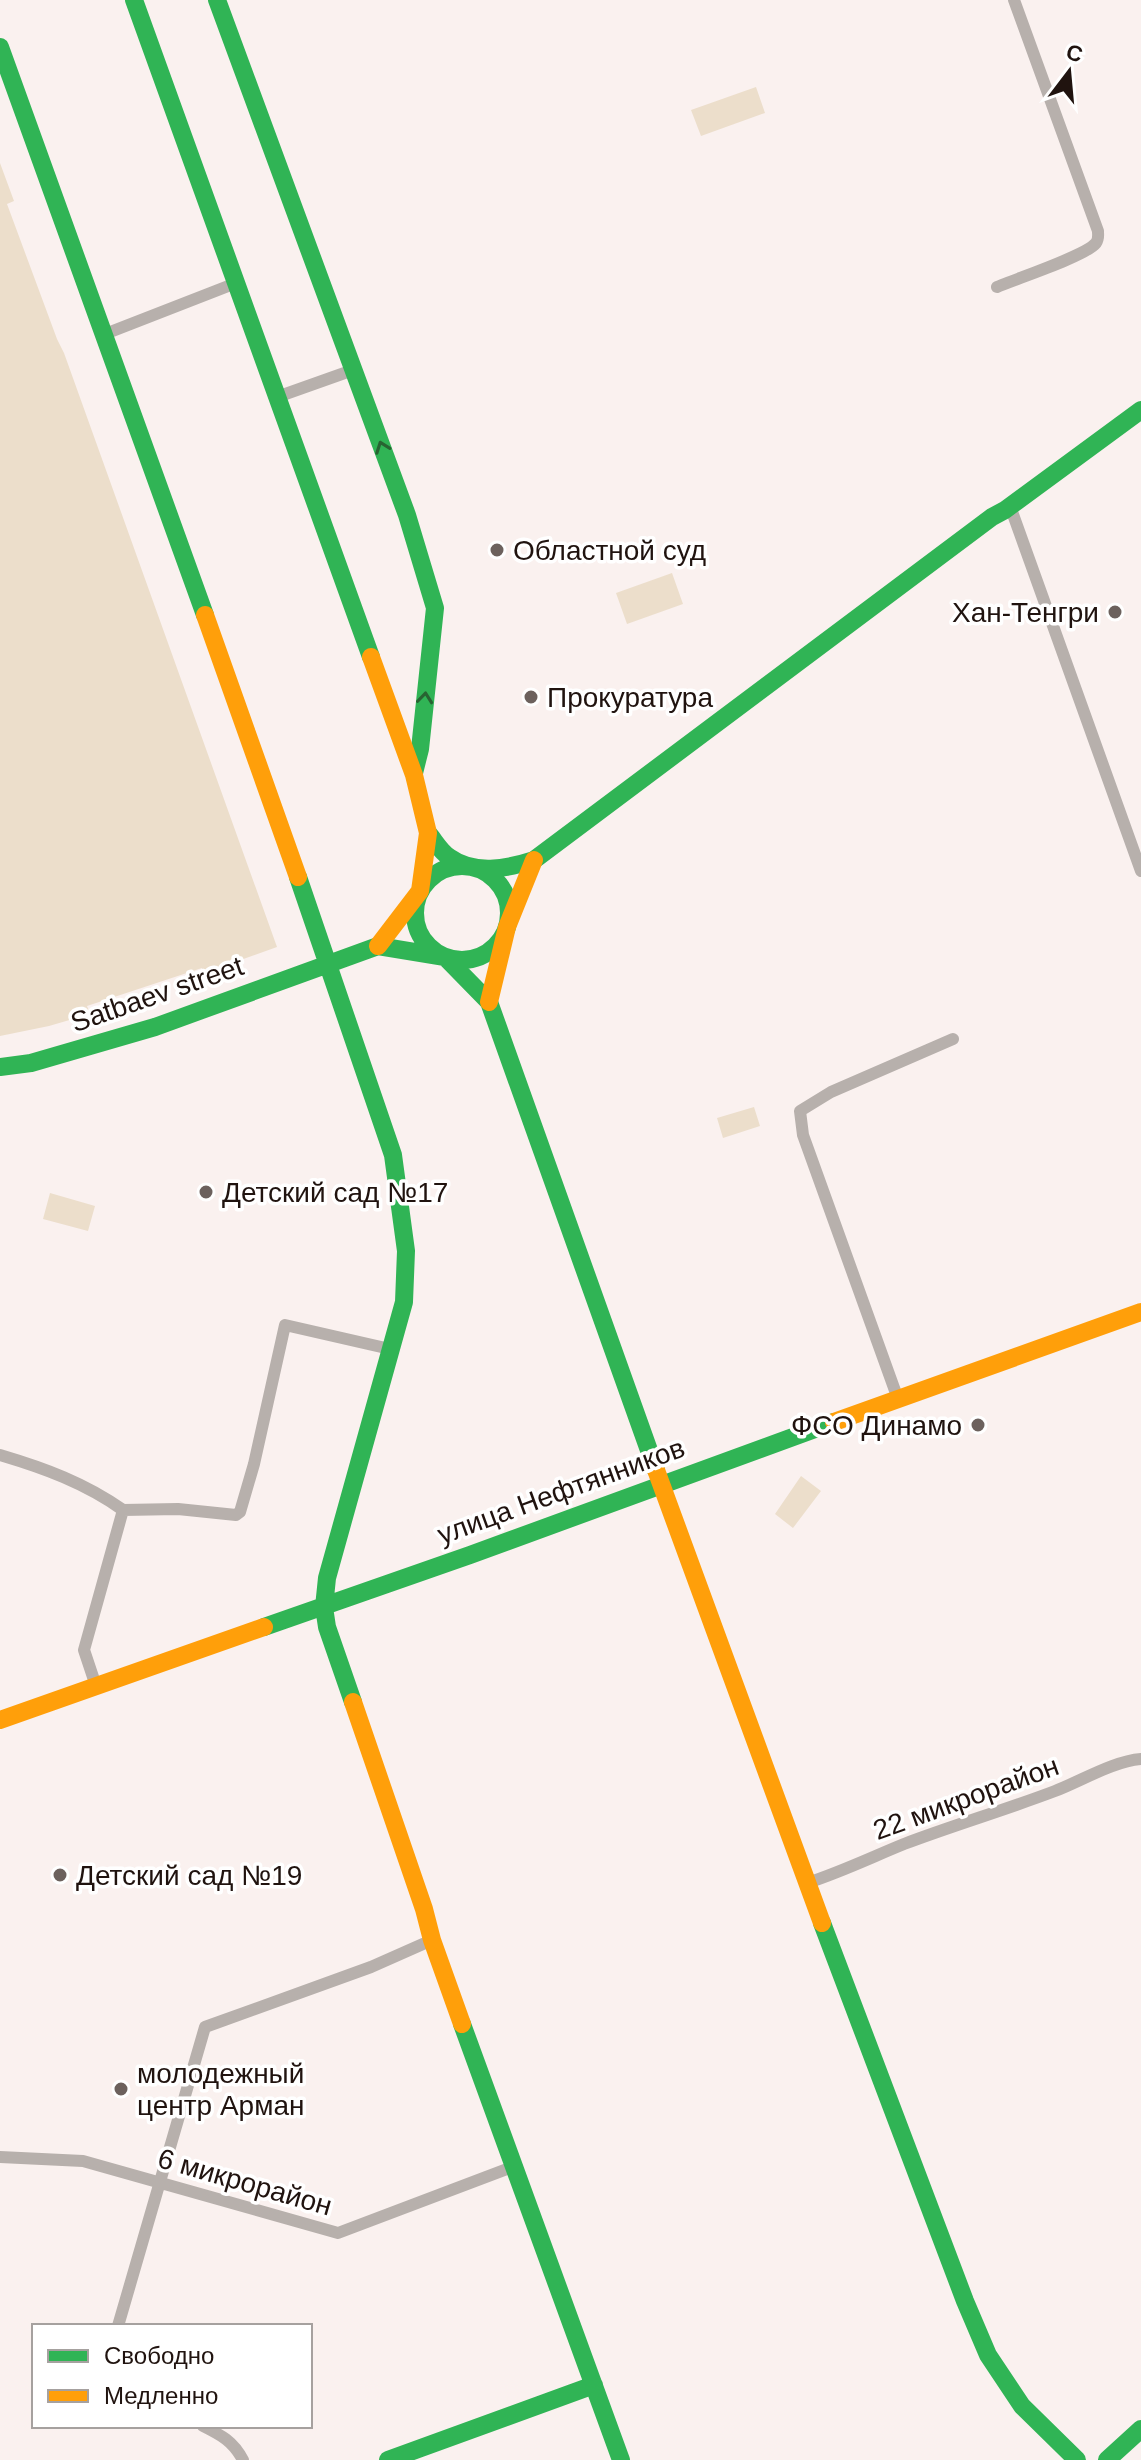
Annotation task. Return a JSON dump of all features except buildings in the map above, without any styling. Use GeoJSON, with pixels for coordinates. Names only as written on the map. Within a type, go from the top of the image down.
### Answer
{"type":"FeatureCollection","features":[{"type":"Feature","properties":{"kind":"main road"},"geometry":{"type":"LineString","coordinates":[[134,0],[414,775],[428,833],[415,906],[421,937],[489,1002],[807,1883],[949,2261],[988,2355],[1022,2406],[1077,2460]]}},
{"type":"Feature","properties":{"kind":"main road"},"geometry":{"type":"LineString","coordinates":[[217,0],[407,515],[435,608],[420,749],[414,775]]}},
{"type":"Feature","properties":{"kind":"main road"},"geometry":{"type":"LineString","coordinates":[[0,47],[329,964],[393,1155],[406,1251],[404,1302],[327,1578],[324,1607],[327,1627],[432,1940],[621,2460]]}},
{"type":"Feature","properties":{"kind":"main road"},"geometry":{"type":"LineString","coordinates":[[378,946],[428,880],[439,872],[452,867],[466,866],[480,870],[534,860],[992,517],[1141,410]]}},
{"type":"Feature","properties":{"kind":"main road"},"geometry":{"type":"LineString","coordinates":[[428,833],[449,857],[492,877],[507,899],[507,927],[489,1002]]}},
{"type":"Feature","properties":{"kind":"main road"},"geometry":{"type":"LineString","coordinates":[[329,964],[378,946],[460,960],[475,958],[489,951],[507,927],[534,860]]}},
{"type":"Feature","properties":{"kind":"main road","name":"Satbaev street"},"geometry":{"type":"LineString","coordinates":[[0,1067],[31,1063],[116,1039],[329,964]]}},
{"type":"Feature","properties":{"kind":"main road","name":"улица Нефтянников"},"geometry":{"type":"LineString","coordinates":[[0,1720],[324,1607],[1141,1312]]}},
{"type":"Feature","properties":{"kind":"main road"},"geometry":{"type":"LineString","coordinates":[[388,2460],[594,2385]]}},
{"type":"Feature","properties":{"kind":"main road"},"geometry":{"type":"LineString","coordinates":[[1107,2460],[1141,2429]]}},
{"type":"Feature","properties":{"kind":"street"},"geometry":{"type":"LineString","coordinates":[[997,287],[1074,256],[1098,240],[1098,231],[1014,0]]}},
{"type":"Feature","properties":{"kind":"street"},"geometry":{"type":"LineString","coordinates":[[105,334],[236,283]]}},
{"type":"Feature","properties":{"kind":"street"},"geometry":{"type":"LineString","coordinates":[[277,397],[353,370]]}},
{"type":"Feature","properties":{"kind":"street"},"geometry":{"type":"LineString","coordinates":[[1008,508],[1062,648],[1141,871]]}},
{"type":"Feature","properties":{"kind":"street"},"geometry":{"type":"LineString","coordinates":[[898,1399],[803,1135],[800,1111],[831,1092],[953,1039]]}},
{"type":"Feature","properties":{"kind":"street"},"geometry":{"type":"LineString","coordinates":[[0,1455],[39,1466],[98,1492],[123,1510],[178,1509],[236,1515],[240,1512],[254,1464],[285,1325],[390,1349]]}},
{"type":"Feature","properties":{"kind":"street"},"geometry":{"type":"LineString","coordinates":[[96,1686],[84,1650],[123,1510]]}},
{"type":"Feature","properties":{"kind":"street","name":"22 микрорайон"},"geometry":{"type":"LineString","coordinates":[[807,1883],[905,1844],[1046,1795],[1130,1760],[1141,1759]]}},
{"type":"Feature","properties":{"kind":"street"},"geometry":{"type":"LineString","coordinates":[[119,2324],[205,2027],[371,1967],[432,1940]]}},
{"type":"Feature","properties":{"kind":"street","name":"6 микрорайон"},"geometry":{"type":"LineString","coordinates":[[0,2157],[83,2161],[338,2233],[515,2166]]}},
{"type":"Feature","properties":{"kind":"street"},"geometry":{"type":"LineString","coordinates":[[207,2428],[226,2437],[243,2460]]}},
{"type":"Feature","properties":{"kind":"shaded area"},"geometry":{"type":"Polygon","coordinates":[[[756,87],[765,113],[701,136],[691,110],[756,87]]]}},
{"type":"Feature","properties":{"kind":"shaded area"},"geometry":{"type":"Polygon","coordinates":[[[0,163],[14,201],[7,204],[64,353],[277,947],[204,973],[202,968],[87,1006],[90,1014],[0,1036],[0,163]]]}},
{"type":"Feature","properties":{"kind":"shaded area"},"geometry":{"type":"Polygon","coordinates":[[[672,573],[683,604],[627,624],[616,593],[672,573]]]}},
{"type":"Feature","properties":{"kind":"shaded area"},"geometry":{"type":"Polygon","coordinates":[[[754,1107],[760,1126],[723,1138],[717,1118],[754,1107]]]}},
{"type":"Feature","properties":{"kind":"shaded area"},"geometry":{"type":"Polygon","coordinates":[[[50,1193],[95,1206],[88,1231],[43,1219],[50,1193]]]}},
{"type":"Feature","properties":{"kind":"shaded area"},"geometry":{"type":"Polygon","coordinates":[[[801,1476],[821,1491],[793,1528],[775,1514],[801,1476]]]}},
{"type":"Feature","properties":{"kind":"traffic: fast"},"geometry":{"type":"LineString","coordinates":[[134,0],[371,657]]}},
{"type":"Feature","properties":{"kind":"traffic: fast"},"geometry":{"type":"LineString","coordinates":[[217,0],[407,515],[435,608],[420,749],[414,773]]}},
{"type":"Feature","properties":{"kind":"traffic: fast"},"geometry":{"type":"LineString","coordinates":[[0,47],[205,615]]}},
{"type":"Feature","properties":{"kind":"traffic: fast"},"geometry":{"type":"LineString","coordinates":[[428,833],[446,855],[469,866],[501,868],[534,860],[992,517],[1141,410]]}},
{"type":"Feature","properties":{"kind":"traffic: fast"},"geometry":{"type":"LineString","coordinates":[[462,866],[480,870],[495,880],[505,895],[509,913],[505,931],[495,946],[480,956],[462,960],[444,956],[429,946],[419,931],[415,913],[419,895],[429,880],[444,870],[462,866]]}},
{"type":"Feature","properties":{"kind":"traffic: fast"},"geometry":{"type":"LineString","coordinates":[[298,877],[393,1155],[406,1251],[404,1302],[327,1578],[324,1607],[327,1627],[353,1702]]}},
{"type":"Feature","properties":{"kind":"traffic: fast"},"geometry":{"type":"LineString","coordinates":[[0,1067],[31,1063],[155,1027],[378,946],[445,957],[489,1002],[656,1470]]}},
{"type":"Feature","properties":{"kind":"traffic: fast"},"geometry":{"type":"LineString","coordinates":[[264,1627],[834,1422]]}},
{"type":"Feature","properties":{"kind":"traffic: fast"},"geometry":{"type":"LineString","coordinates":[[822,1923],[988,2355],[1022,2406],[1077,2460]]}},
{"type":"Feature","properties":{"kind":"traffic: fast"},"geometry":{"type":"LineString","coordinates":[[462,2024],[621,2460]]}},
{"type":"Feature","properties":{"kind":"traffic: fast"},"geometry":{"type":"LineString","coordinates":[[388,2460],[594,2385]]}},
{"type":"Feature","properties":{"kind":"traffic: fast"},"geometry":{"type":"LineString","coordinates":[[1107,2460],[1141,2429]]}},
{"type":"Feature","properties":{"kind":"traffic: slow"},"geometry":{"type":"LineString","coordinates":[[205,615],[298,877]]}},
{"type":"Feature","properties":{"kind":"traffic: slow"},"geometry":{"type":"LineString","coordinates":[[371,657],[414,775],[428,833],[420,891],[378,946]]}},
{"type":"Feature","properties":{"kind":"traffic: slow"},"geometry":{"type":"LineString","coordinates":[[489,1002],[507,927],[534,860]]}},
{"type":"Feature","properties":{"kind":"traffic: slow"},"geometry":{"type":"LineString","coordinates":[[834,1422],[1141,1312]]}},
{"type":"Feature","properties":{"kind":"traffic: slow"},"geometry":{"type":"LineString","coordinates":[[656,1470],[822,1923]]}},
{"type":"Feature","properties":{"kind":"traffic: slow"},"geometry":{"type":"LineString","coordinates":[[0,1720],[264,1627]]}},
{"type":"Feature","properties":{"kind":"traffic: slow"},"geometry":{"type":"LineString","coordinates":[[353,1702],[462,2024]]}},
{"type":"Feature","properties":{"kind":"place","name":"Областной суд"},"geometry":{"type":"Point","coordinates":[497,550]}},
{"type":"Feature","properties":{"kind":"place","name":"Хан-Тенгри"},"geometry":{"type":"Point","coordinates":[1115,612]}},
{"type":"Feature","properties":{"kind":"place","name":"Прокуратура"},"geometry":{"type":"Point","coordinates":[531,697]}},
{"type":"Feature","properties":{"kind":"place","name":"Детский сад №17"},"geometry":{"type":"Point","coordinates":[206,1192]}},
{"type":"Feature","properties":{"kind":"place","name":"ФСО Динамо"},"geometry":{"type":"Point","coordinates":[978,1425]}},
{"type":"Feature","properties":{"kind":"place","name":"Детский сад №19"},"geometry":{"type":"Point","coordinates":[60,1875]}},
{"type":"Feature","properties":{"kind":"place","name":"молодежный центр Арман"},"geometry":{"type":"Point","coordinates":[121,2089]}}]}
